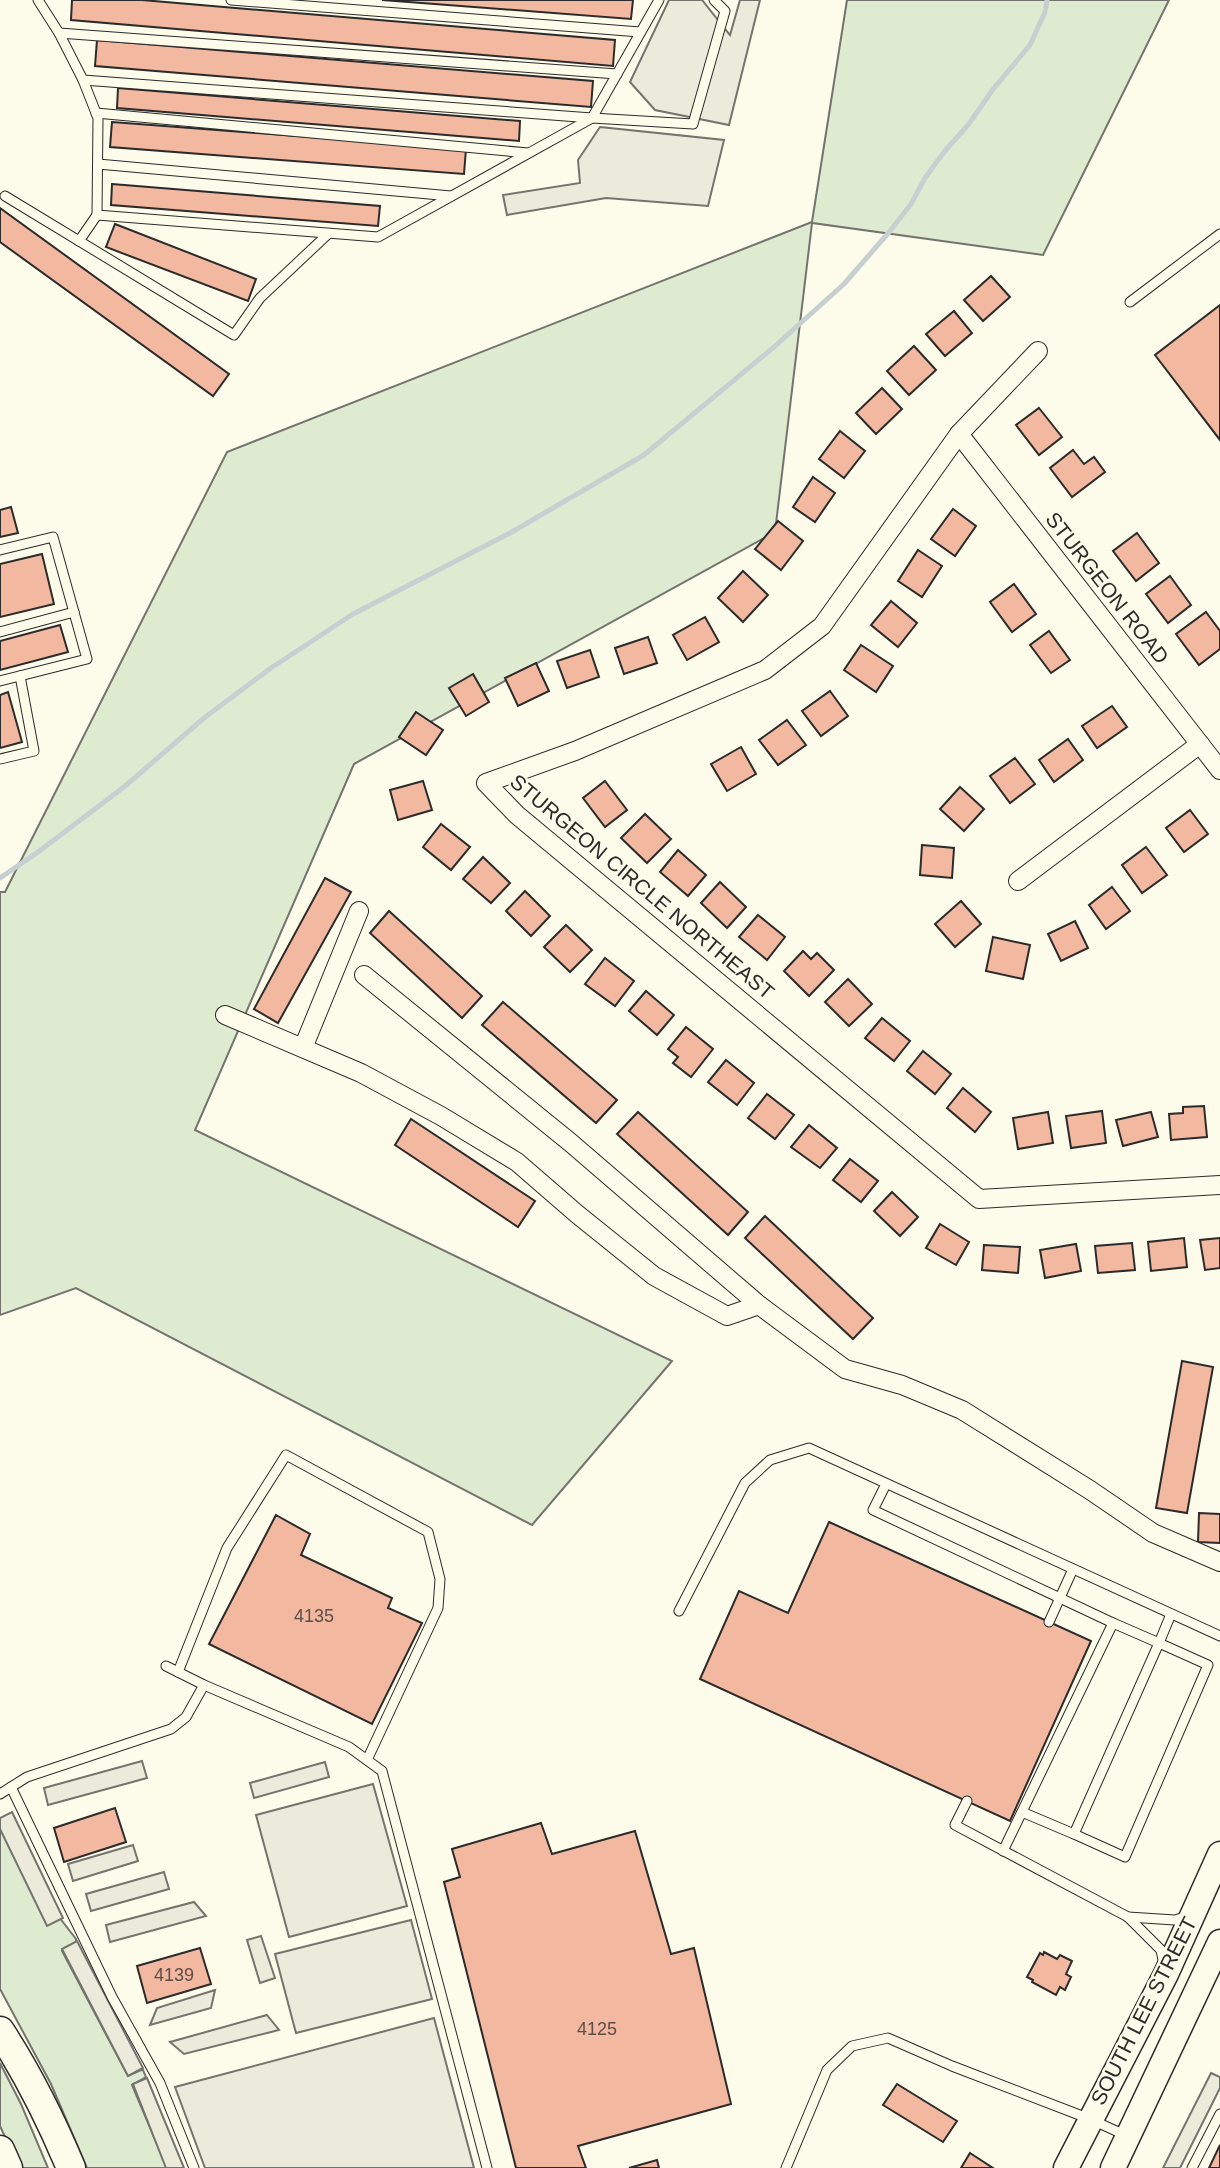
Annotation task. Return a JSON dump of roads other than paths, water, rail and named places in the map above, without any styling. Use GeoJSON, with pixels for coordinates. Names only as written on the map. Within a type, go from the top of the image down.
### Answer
{"type":"FeatureCollection","features":[{"type":"Feature","properties":{"kind":"highway"},"geometry":{"type":"LineString","coordinates":[[0,2031],[31,2084],[71,2168]]}},
{"type":"Feature","properties":{"kind":"highway"},"geometry":{"type":"LineString","coordinates":[[0,2150],[8,2168]]}},
{"type":"Feature","properties":{"kind":"main road","name":"SOUTH LEE STREET"},"geometry":{"type":"LineString","coordinates":[[1066,2168],[1166,1974],[1220,1853]]}},
{"type":"Feature","properties":{"kind":"main road","name":"SOUTH LEE STREET"},"geometry":{"type":"LineString","coordinates":[[1113,2168],[1220,1942]]}},
{"type":"Feature","properties":{"kind":"street","name":"STURGEON CIRCLE NORTHEAST"},"geometry":{"type":"LineString","coordinates":[[1038,351],[958,434],[822,626],[765,670],[575,751],[486,782],[517,816],[979,1199],[1220,1185]]}},
{"type":"Feature","properties":{"kind":"street","name":"STURGEON ROAD"},"geometry":{"type":"LineString","coordinates":[[958,434],[1220,770]]}},
{"type":"Feature","properties":{"kind":"street"},"geometry":{"type":"LineString","coordinates":[[1018,881],[1200,744]]}},
{"type":"Feature","properties":{"kind":"street"},"geometry":{"type":"LineString","coordinates":[[303,1048],[359,911]]}},
{"type":"Feature","properties":{"kind":"street"},"geometry":{"type":"LineString","coordinates":[[364,975],[571,1143],[759,1305],[845,1369],[902,1385],[962,1410],[1153,1533],[1220,1562]]}},
{"type":"Feature","properties":{"kind":"street"},"geometry":{"type":"LineString","coordinates":[[226,1015],[361,1073],[441,1116],[517,1162],[654,1276],[727,1316],[759,1305]]}},
{"type":"Feature","properties":{"kind":"lane"},"geometry":{"type":"LineString","coordinates":[[38,0],[60,33],[98,118],[97,215],[79,241]]}},
{"type":"Feature","properties":{"kind":"lane"},"geometry":{"type":"LineString","coordinates":[[231,0],[640,32]]}},
{"type":"Feature","properties":{"kind":"lane"},"geometry":{"type":"LineString","coordinates":[[97,215],[378,237],[592,118],[659,0]]}},
{"type":"Feature","properties":{"kind":"lane"},"geometry":{"type":"LineString","coordinates":[[83,80],[693,124],[725,11],[714,0]]}},
{"type":"Feature","properties":{"kind":"lane"},"geometry":{"type":"LineString","coordinates":[[60,33],[617,74]]}},
{"type":"Feature","properties":{"kind":"lane"},"geometry":{"type":"LineString","coordinates":[[96,113],[530,153]]}},
{"type":"Feature","properties":{"kind":"lane"},"geometry":{"type":"LineString","coordinates":[[98,164],[453,196]]}},
{"type":"Feature","properties":{"kind":"lane"},"geometry":{"type":"LineString","coordinates":[[5,196],[234,335],[260,298],[328,233]]}},
{"type":"Feature","properties":{"kind":"lane"},"geometry":{"type":"LineString","coordinates":[[1129,302],[1220,234]]}},
{"type":"Feature","properties":{"kind":"lane"},"geometry":{"type":"LineString","coordinates":[[0,551],[53,537],[87,659],[0,681]]}},
{"type":"Feature","properties":{"kind":"lane"},"geometry":{"type":"LineString","coordinates":[[0,632],[74,612]]}},
{"type":"Feature","properties":{"kind":"lane"},"geometry":{"type":"LineString","coordinates":[[0,760],[34,751],[20,676]]}},
{"type":"Feature","properties":{"kind":"lane"},"geometry":{"type":"LineString","coordinates":[[679,1611],[745,1483],[770,1460],[809,1448],[1220,1636]]}},
{"type":"Feature","properties":{"kind":"lane"},"geometry":{"type":"LineString","coordinates":[[178,1672],[227,1548],[286,1455],[428,1532],[440,1579],[438,1608],[366,1760]]}},
{"type":"Feature","properties":{"kind":"lane"},"geometry":{"type":"LineString","coordinates":[[886,1484],[873,1510],[1208,1665],[1125,1857],[1022,1812]]}},
{"type":"Feature","properties":{"kind":"lane"},"geometry":{"type":"LineString","coordinates":[[1049,1622],[1073,1569]]}},
{"type":"Feature","properties":{"kind":"lane"},"geometry":{"type":"LineString","coordinates":[[1074,1834],[1171,1614]]}},
{"type":"Feature","properties":{"kind":"lane"},"geometry":{"type":"LineString","coordinates":[[1003,1851],[1113,1623]]}},
{"type":"Feature","properties":{"kind":"lane"},"geometry":{"type":"LineString","coordinates":[[166,1667],[349,1747],[382,1772],[487,2168]]}},
{"type":"Feature","properties":{"kind":"lane"},"geometry":{"type":"LineString","coordinates":[[0,1794],[27,1777],[172,1729],[186,1717],[204,1685]]}},
{"type":"Feature","properties":{"kind":"lane"},"geometry":{"type":"LineString","coordinates":[[11,1787],[112,1997],[160,2082],[194,2168]]}},
{"type":"Feature","properties":{"kind":"lane"},"geometry":{"type":"LineString","coordinates":[[967,1801],[955,1825],[1128,1917],[1161,1950],[1166,1974]]}},
{"type":"Feature","properties":{"kind":"lane"},"geometry":{"type":"LineString","coordinates":[[1128,1917],[1175,1920],[1193,1914]]}},
{"type":"Feature","properties":{"kind":"lane"},"geometry":{"type":"LineString","coordinates":[[786,2168],[827,2070],[852,2046],[888,2038],[952,2066],[1090,2119],[1128,2137]]}},
{"type":"Feature","properties":{"kind":"lane"},"geometry":{"type":"LineString","coordinates":[[1192,2168],[1220,2114]]}},
{"type":"Feature","properties":{"kind":"waterway"},"geometry":{"type":"LineString","coordinates":[[0,878],[124,787],[204,718],[271,668],[353,614],[510,533],[644,455],[774,347],[844,284],[890,231],[911,204],[925,178],[944,152],[1030,45],[1045,12],[1047,0]]}}]}
